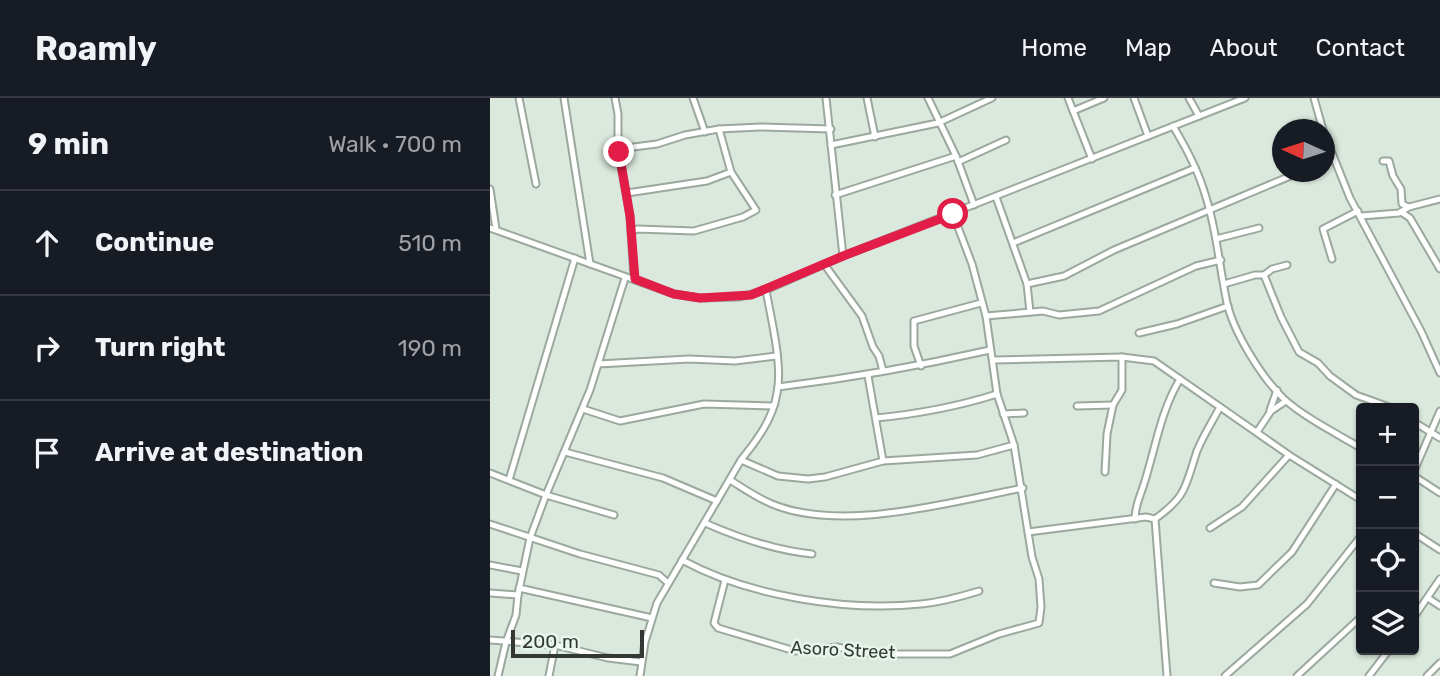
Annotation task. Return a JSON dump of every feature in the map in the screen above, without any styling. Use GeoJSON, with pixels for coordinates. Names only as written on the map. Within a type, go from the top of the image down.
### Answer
{"type":"FeatureCollection","features":[{"type":"Feature","properties":{"kind":"street"},"geometry":{"type":"LineString","coordinates":[[519,98],[536,184]]}},
{"type":"Feature","properties":{"kind":"street"},"geometry":{"type":"LineString","coordinates":[[564,98],[590,264]]}},
{"type":"Feature","properties":{"kind":"street"},"geometry":{"type":"LineString","coordinates":[[622,98],[615,98],[618,149],[627,193],[635,279]]}},
{"type":"Feature","properties":{"kind":"street"},"geometry":{"type":"LineString","coordinates":[[693,98],[705,132]]}},
{"type":"Feature","properties":{"kind":"street"},"geometry":{"type":"LineString","coordinates":[[826,98],[843,256]]}},
{"type":"Feature","properties":{"kind":"street"},"geometry":{"type":"LineString","coordinates":[[867,98],[874,137]]}},
{"type":"Feature","properties":{"kind":"street"},"geometry":{"type":"LineString","coordinates":[[928,98],[957,159],[974,205]]}},
{"type":"Feature","properties":{"kind":"street"},"geometry":{"type":"LineString","coordinates":[[831,145],[938,123],[992,98]]}},
{"type":"Feature","properties":{"kind":"street"},"geometry":{"type":"LineString","coordinates":[[1068,98],[1092,159]]}},
{"type":"Feature","properties":{"kind":"street"},"geometry":{"type":"LineString","coordinates":[[1073,111],[1104,98]]}},
{"type":"Feature","properties":{"kind":"street"},"geometry":{"type":"LineString","coordinates":[[1134,98],[1148,136]]}},
{"type":"Feature","properties":{"kind":"street"},"geometry":{"type":"LineString","coordinates":[[1189,98],[1199,116]]}},
{"type":"Feature","properties":{"kind":"street"},"geometry":{"type":"LineString","coordinates":[[490,189],[493,228],[524,242],[674,294],[700,298],[740,297],[766,290],[843,256],[1245,98]]}},
{"type":"Feature","properties":{"kind":"street"},"geometry":{"type":"LineString","coordinates":[[1314,98],[1320,119]]}},
{"type":"Feature","properties":{"kind":"street"},"geometry":{"type":"LineString","coordinates":[[1173,126],[1195,168],[1209,211],[1221,260],[1228,306],[1240,336],[1286,401],[1356,445]]}},
{"type":"Feature","properties":{"kind":"street"},"geometry":{"type":"LineString","coordinates":[[618,149],[657,144],[719,129],[831,129]]}},
{"type":"Feature","properties":{"kind":"street"},"geometry":{"type":"LineString","coordinates":[[631,232],[637,229],[694,232],[756,209],[730,172],[719,129]]}},
{"type":"Feature","properties":{"kind":"street"},"geometry":{"type":"LineString","coordinates":[[835,195],[957,159],[1006,140]]}},
{"type":"Feature","properties":{"kind":"street"},"geometry":{"type":"LineString","coordinates":[[1335,160],[1350,198],[1421,331],[1440,373]]}},
{"type":"Feature","properties":{"kind":"street"},"geometry":{"type":"LineString","coordinates":[[1383,161],[1389,161],[1393,176],[1401,189],[1402,204],[1408,207]]}},
{"type":"Feature","properties":{"kind":"street"},"geometry":{"type":"LineString","coordinates":[[1013,243],[1195,168]]}},
{"type":"Feature","properties":{"kind":"street"},"geometry":{"type":"LineString","coordinates":[[627,193],[707,181],[730,172]]}},
{"type":"Feature","properties":{"kind":"street"},"geometry":{"type":"LineString","coordinates":[[1027,284],[1065,276],[1115,250],[1277,182]]}},
{"type":"Feature","properties":{"kind":"street"},"geometry":{"type":"LineString","coordinates":[[996,197],[1027,284],[1030,312]]}},
{"type":"Feature","properties":{"kind":"street"},"geometry":{"type":"LineString","coordinates":[[1399,213],[1408,207],[1440,199]]}},
{"type":"Feature","properties":{"kind":"street"},"geometry":{"type":"LineString","coordinates":[[1332,259],[1323,229],[1360,213],[1404,212],[1440,269]]}},
{"type":"Feature","properties":{"kind":"street"},"geometry":{"type":"LineString","coordinates":[[953,214],[972,264],[986,316],[997,394],[1014,446],[1023,488],[1028,532],[1155,519],[1171,507],[1187,486],[1197,452],[1220,407]]}},
{"type":"Feature","properties":{"kind":"street"},"geometry":{"type":"LineString","coordinates":[[1216,239],[1259,228]]}},
{"type":"Feature","properties":{"kind":"street"},"geometry":{"type":"LineString","coordinates":[[1432,257],[1440,252]]}},
{"type":"Feature","properties":{"kind":"street"},"geometry":{"type":"LineString","coordinates":[[509,480],[575,258]]}},
{"type":"Feature","properties":{"kind":"street"},"geometry":{"type":"LineString","coordinates":[[986,316],[1043,311],[1059,315],[1099,311],[1196,266],[1221,260]]}},
{"type":"Feature","properties":{"kind":"street"},"geometry":{"type":"LineString","coordinates":[[824,264],[862,316],[883,370]]}},
{"type":"Feature","properties":{"kind":"street"},"geometry":{"type":"LineString","coordinates":[[1224,284],[1264,275],[1272,269],[1287,265]]}},
{"type":"Feature","properties":{"kind":"street"},"geometry":{"type":"LineString","coordinates":[[1264,275],[1299,352],[1318,363],[1356,395],[1378,403]]}},
{"type":"Feature","properties":{"kind":"street"},"geometry":{"type":"LineString","coordinates":[[498,676],[516,615],[518,591],[530,538],[583,409],[625,278]]}},
{"type":"Feature","properties":{"kind":"street"},"geometry":{"type":"LineString","coordinates":[[650,676],[640,675],[641,662],[657,603],[741,460],[757,440],[774,406],[778,387],[776,356],[766,290]]}},
{"type":"Feature","properties":{"kind":"street"},"geometry":{"type":"LineString","coordinates":[[921,366],[914,346],[914,321],[981,303]]}},
{"type":"Feature","properties":{"kind":"street"},"geometry":{"type":"LineString","coordinates":[[1139,333],[1177,324],[1228,306]]}},
{"type":"Feature","properties":{"kind":"street"},"geometry":{"type":"LineString","coordinates":[[778,387],[868,376],[883,370],[921,366],[990,350]]}},
{"type":"Feature","properties":{"kind":"street"},"geometry":{"type":"LineString","coordinates":[[598,364],[689,359],[734,361],[776,356]]}},
{"type":"Feature","properties":{"kind":"street"},"geometry":{"type":"LineString","coordinates":[[993,360],[1122,357],[1154,361],[1289,455],[1356,497]]}},
{"type":"Feature","properties":{"kind":"street"},"geometry":{"type":"LineString","coordinates":[[1105,472],[1107,434],[1113,405],[1122,390],[1122,357]]}},
{"type":"Feature","properties":{"kind":"street"},"geometry":{"type":"LineString","coordinates":[[868,376],[883,461]]}},
{"type":"Feature","properties":{"kind":"street"},"geometry":{"type":"LineString","coordinates":[[1135,519],[1135,507],[1143,488],[1164,412],[1180,379]]}},
{"type":"Feature","properties":{"kind":"street"},"geometry":{"type":"LineString","coordinates":[[1257,432],[1269,413],[1277,390]]}},
{"type":"Feature","properties":{"kind":"street"},"geometry":{"type":"LineString","coordinates":[[876,418],[958,407],[997,394]]}},
{"type":"Feature","properties":{"kind":"street"},"geometry":{"type":"LineString","coordinates":[[1269,413],[1286,401]]}},
{"type":"Feature","properties":{"kind":"street"},"geometry":{"type":"LineString","coordinates":[[583,409],[620,421],[704,404],[774,406]]}},
{"type":"Feature","properties":{"kind":"street"},"geometry":{"type":"LineString","coordinates":[[1077,406],[1113,405]]}},
{"type":"Feature","properties":{"kind":"street"},"geometry":{"type":"LineString","coordinates":[[1417,466],[1440,411]]}},
{"type":"Feature","properties":{"kind":"street"},"geometry":{"type":"LineString","coordinates":[[1003,414],[1024,412]]}},
{"type":"Feature","properties":{"kind":"street"},"geometry":{"type":"LineString","coordinates":[[1419,425],[1440,438]]}},
{"type":"Feature","properties":{"kind":"street"},"geometry":{"type":"LineString","coordinates":[[741,460],[778,476],[808,479],[883,461],[977,455],[1014,446]]}},
{"type":"Feature","properties":{"kind":"street"},"geometry":{"type":"LineString","coordinates":[[565,452],[663,478],[717,501]]}},
{"type":"Feature","properties":{"kind":"street"},"geometry":{"type":"LineString","coordinates":[[1210,528],[1242,507],[1289,455]]}},
{"type":"Feature","properties":{"kind":"street"},"geometry":{"type":"LineString","coordinates":[[490,473],[546,495],[614,515]]}},
{"type":"Feature","properties":{"kind":"street"},"geometry":{"type":"LineString","coordinates":[[1419,477],[1440,493]]}},
{"type":"Feature","properties":{"kind":"street"},"geometry":{"type":"LineString","coordinates":[[730,480],[771,504],[798,512],[822,515],[883,513],[1023,488]]}},
{"type":"Feature","properties":{"kind":"street"},"geometry":{"type":"LineString","coordinates":[[1214,583],[1240,587],[1258,585],[1293,552],[1336,484]]}},
{"type":"Feature","properties":{"kind":"street"},"geometry":{"type":"LineString","coordinates":[[1155,519],[1167,676]]}},
{"type":"Feature","properties":{"kind":"street"},"geometry":{"type":"LineString","coordinates":[[705,523],[741,538],[812,554]]}},
{"type":"Feature","properties":{"kind":"street"},"geometry":{"type":"LineString","coordinates":[[490,524],[659,575],[668,583]]}},
{"type":"Feature","properties":{"kind":"street","name":"Asoro Street"},"geometry":{"type":"LineString","coordinates":[[726,580],[715,615],[714,623],[718,628],[795,651],[837,647],[872,654],[950,654],[999,634],[1039,623],[1039,579],[1028,532]]}},
{"type":"Feature","properties":{"kind":"street"},"geometry":{"type":"LineString","coordinates":[[1419,536],[1440,550]]}},
{"type":"Feature","properties":{"kind":"street"},"geometry":{"type":"LineString","coordinates":[[1224,676],[1307,604],[1356,542]]}},
{"type":"Feature","properties":{"kind":"street"},"geometry":{"type":"LineString","coordinates":[[682,560],[726,580],[791,598],[893,606],[943,601],[979,592]]}},
{"type":"Feature","properties":{"kind":"street"},"geometry":{"type":"LineString","coordinates":[[490,565],[523,571]]}},
{"type":"Feature","properties":{"kind":"street"},"geometry":{"type":"LineString","coordinates":[[1419,610],[1440,579]]}},
{"type":"Feature","properties":{"kind":"street"},"geometry":{"type":"LineString","coordinates":[[490,593],[518,591],[652,618]]}},
{"type":"Feature","properties":{"kind":"street"},"geometry":{"type":"LineString","coordinates":[[1428,598],[1440,606]]}},
{"type":"Feature","properties":{"kind":"street"},"geometry":{"type":"LineString","coordinates":[[1297,676],[1356,622]]}},
{"type":"Feature","properties":{"kind":"street"},"geometry":{"type":"LineString","coordinates":[[490,640],[555,645],[608,658],[641,662]]}},
{"type":"Feature","properties":{"kind":"street"},"geometry":{"type":"LineString","coordinates":[[549,676],[555,645]]}},
{"type":"Feature","properties":{"kind":"street"},"geometry":{"type":"LineString","coordinates":[[1369,676],[1385,655]]}},
{"type":"Feature","properties":{"kind":"street"},"geometry":{"type":"LineString","coordinates":[[1427,676],[1440,663]]}},
{"type":"Feature","properties":{"kind":"route"},"geometry":{"type":"LineString","coordinates":[[619,152],[628,198],[635,279],[674,294],[700,298],[751,295],[953,214]]}}]}
